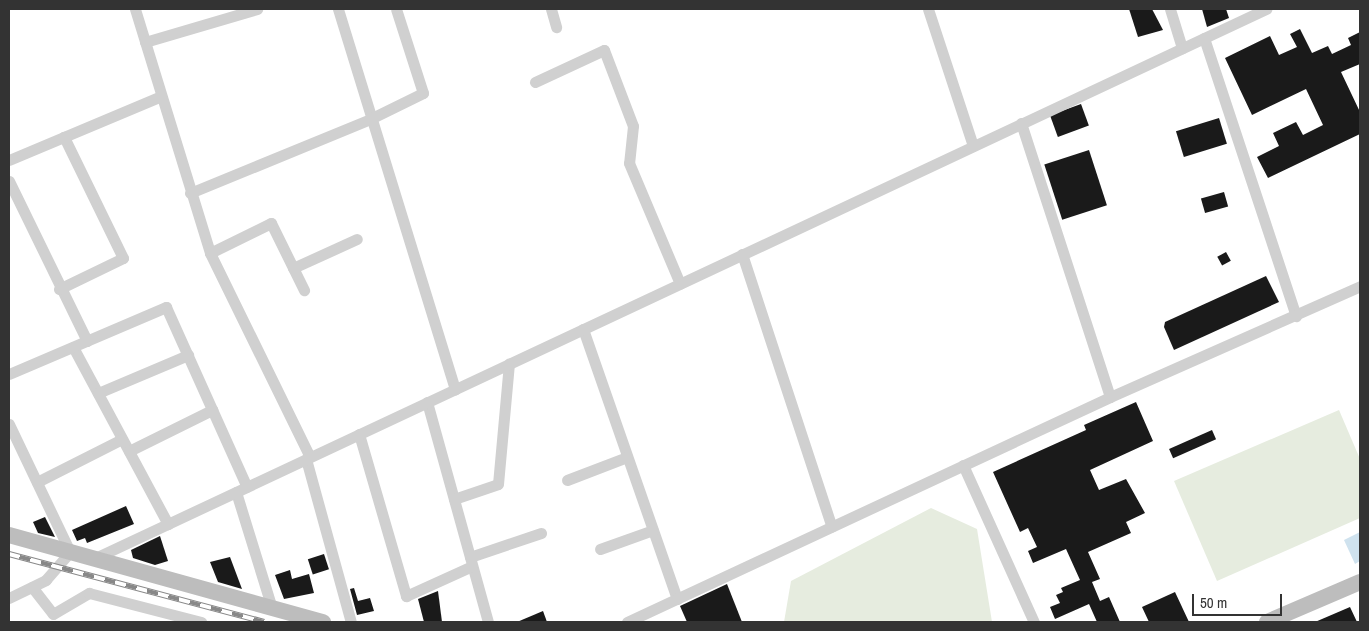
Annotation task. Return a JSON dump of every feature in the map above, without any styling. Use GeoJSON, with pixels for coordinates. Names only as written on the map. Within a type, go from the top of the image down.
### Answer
{"type":"FeatureCollection","features":[{"type":"Feature","properties":{"kind":"street"},"geometry":{"type":"LineString","coordinates":[[135,9],[210,253],[308,458],[351,622]]}},
{"type":"Feature","properties":{"kind":"street"},"geometry":{"type":"LineString","coordinates":[[145,42],[258,9]]}},
{"type":"Feature","properties":{"kind":"street"},"geometry":{"type":"LineString","coordinates":[[338,9],[370,119],[455,389]]}},
{"type":"Feature","properties":{"kind":"street"},"geometry":{"type":"LineString","coordinates":[[190,193],[370,119],[423,93],[396,9]]}},
{"type":"Feature","properties":{"kind":"street"},"geometry":{"type":"LineString","coordinates":[[551,9],[556,27]]}},
{"type":"Feature","properties":{"kind":"street"},"geometry":{"type":"LineString","coordinates":[[928,9],[972,146]]}},
{"type":"Feature","properties":{"kind":"street"},"geometry":{"type":"LineString","coordinates":[[1170,9],[1182,48]]}},
{"type":"Feature","properties":{"kind":"street"},"geometry":{"type":"LineString","coordinates":[[94,559],[1266,9]]}},
{"type":"Feature","properties":{"kind":"street"},"geometry":{"type":"LineString","coordinates":[[1204,38],[1296,316]]}},
{"type":"Feature","properties":{"kind":"street"},"geometry":{"type":"LineString","coordinates":[[534,82],[604,50],[633,126],[629,163],[680,284]]}},
{"type":"Feature","properties":{"kind":"street"},"geometry":{"type":"LineString","coordinates":[[9,160],[161,96]]}},
{"type":"Feature","properties":{"kind":"street"},"geometry":{"type":"LineString","coordinates":[[1021,123],[1110,397]]}},
{"type":"Feature","properties":{"kind":"street"},"geometry":{"type":"LineString","coordinates":[[59,289],[123,258],[64,137]]}},
{"type":"Feature","properties":{"kind":"street"},"geometry":{"type":"LineString","coordinates":[[9,181],[59,289],[87,341]]}},
{"type":"Feature","properties":{"kind":"street"},"geometry":{"type":"LineString","coordinates":[[210,253],[272,222],[304,290]]}},
{"type":"Feature","properties":{"kind":"street"},"geometry":{"type":"LineString","coordinates":[[293,268],[357,239]]}},
{"type":"Feature","properties":{"kind":"street"},"geometry":{"type":"LineString","coordinates":[[742,254],[832,526]]}},
{"type":"Feature","properties":{"kind":"street"},"geometry":{"type":"LineString","coordinates":[[627,622],[1110,397],[1360,286]]}},
{"type":"Feature","properties":{"kind":"street"},"geometry":{"type":"LineString","coordinates":[[9,374],[166,307],[212,410],[242,489],[272,608]]}},
{"type":"Feature","properties":{"kind":"street"},"geometry":{"type":"LineString","coordinates":[[583,329],[677,599]]}},
{"type":"Feature","properties":{"kind":"street"},"geometry":{"type":"LineString","coordinates":[[74,347],[168,524]]}},
{"type":"Feature","properties":{"kind":"street"},"geometry":{"type":"LineString","coordinates":[[98,393],[188,355]]}},
{"type":"Feature","properties":{"kind":"street"},"geometry":{"type":"LineString","coordinates":[[454,499],[498,484],[510,364]]}},
{"type":"Feature","properties":{"kind":"street"},"geometry":{"type":"LineString","coordinates":[[427,402],[488,622]]}},
{"type":"Feature","properties":{"kind":"street"},"geometry":{"type":"LineString","coordinates":[[129,451],[212,410]]}},
{"type":"Feature","properties":{"kind":"street"},"geometry":{"type":"LineString","coordinates":[[9,424],[70,552]]}},
{"type":"Feature","properties":{"kind":"street"},"geometry":{"type":"LineString","coordinates":[[359,434],[406,596],[471,562],[541,533]]}},
{"type":"Feature","properties":{"kind":"street"},"geometry":{"type":"LineString","coordinates":[[37,482],[122,438]]}},
{"type":"Feature","properties":{"kind":"street"},"geometry":{"type":"LineString","coordinates":[[567,480],[627,457]]}},
{"type":"Feature","properties":{"kind":"street"},"geometry":{"type":"LineString","coordinates":[[964,465],[1034,622]]}},
{"type":"Feature","properties":{"kind":"street"},"geometry":{"type":"LineString","coordinates":[[600,549],[653,530]]}},
{"type":"Feature","properties":{"kind":"street"},"geometry":{"type":"LineString","coordinates":[[9,535],[323,622]]}},
{"type":"Feature","properties":{"kind":"street"},"geometry":{"type":"LineString","coordinates":[[9,598],[46,580],[70,552]]}},
{"type":"Feature","properties":{"kind":"street"},"geometry":{"type":"LineString","coordinates":[[1267,622],[1360,582]]}},
{"type":"Feature","properties":{"kind":"street"},"geometry":{"type":"LineString","coordinates":[[32,587],[53,614],[89,593],[169,618],[201,622]]}},
{"type":"Feature","properties":{"kind":"shaded area"},"geometry":{"type":"Polygon","coordinates":[[[1339,410],[1360,459],[1360,518],[1217,581],[1174,481],[1339,410]]]}},
{"type":"Feature","properties":{"kind":"shaded area"},"geometry":{"type":"Polygon","coordinates":[[[931,508],[977,529],[992,622],[784,622],[791,581],[931,508]]]}},
{"type":"Feature","properties":{"kind":"water"},"geometry":{"type":"Polygon","coordinates":[[[1360,532],[1360,561],[1355,564],[1344,540],[1360,532]]]}},
{"type":"Feature","properties":{"kind":"building"},"geometry":{"type":"Polygon","coordinates":[[[1129,9],[1152,9],[1163,30],[1138,37],[1129,9]]]}},
{"type":"Feature","properties":{"kind":"building"},"geometry":{"type":"Polygon","coordinates":[[[1202,9],[1226,9],[1229,18],[1207,27],[1202,9]]]}},
{"type":"Feature","properties":{"kind":"building"},"geometry":{"type":"Polygon","coordinates":[[[1300,29],[1312,53],[1328,46],[1332,54],[1351,45],[1348,38],[1360,32],[1360,64],[1341,72],[1360,112],[1360,134],[1268,178],[1257,157],[1279,146],[1273,133],[1296,122],[1303,135],[1323,125],[1306,89],[1252,115],[1225,58],[1270,36],[1279,55],[1297,47],[1290,34],[1300,29]]]}},
{"type":"Feature","properties":{"kind":"building"},"geometry":{"type":"Polygon","coordinates":[[[1081,104],[1089,126],[1058,137],[1050,115],[1081,104]]]}},
{"type":"Feature","properties":{"kind":"building"},"geometry":{"type":"Polygon","coordinates":[[[1219,118],[1227,144],[1184,157],[1176,131],[1219,118]]]}},
{"type":"Feature","properties":{"kind":"building"},"geometry":{"type":"Polygon","coordinates":[[[1089,150],[1107,205],[1062,220],[1044,165],[1089,150]]]}},
{"type":"Feature","properties":{"kind":"building"},"geometry":{"type":"Polygon","coordinates":[[[1224,192],[1228,206],[1205,213],[1201,199],[1224,192]]]}},
{"type":"Feature","properties":{"kind":"building"},"geometry":{"type":"Polygon","coordinates":[[[1226,252],[1231,261],[1222,266],[1217,257],[1226,252]]]}},
{"type":"Feature","properties":{"kind":"building"},"geometry":{"type":"Polygon","coordinates":[[[1266,276],[1279,302],[1174,350],[1164,327],[1165,322],[1266,276]]]}},
{"type":"Feature","properties":{"kind":"building"},"geometry":{"type":"Polygon","coordinates":[[[1136,402],[1153,441],[1090,470],[1099,490],[1126,479],[1145,513],[1126,522],[1131,533],[1088,552],[1100,579],[1092,582],[1100,601],[1109,597],[1120,622],[1097,622],[1089,604],[1055,619],[1050,607],[1060,603],[1056,595],[1063,592],[1061,588],[1080,580],[1066,549],[1033,563],[1028,551],[1037,547],[1028,528],[1020,532],[993,472],[1086,430],[1084,425],[1136,402]]]}},
{"type":"Feature","properties":{"kind":"building"},"geometry":{"type":"Polygon","coordinates":[[[1212,430],[1216,439],[1173,458],[1169,449],[1212,430]]]}},
{"type":"Feature","properties":{"kind":"building"},"geometry":{"type":"Polygon","coordinates":[[[126,506],[134,524],[87,543],[85,538],[77,541],[72,530],[126,506]]]}},
{"type":"Feature","properties":{"kind":"building"},"geometry":{"type":"Polygon","coordinates":[[[45,517],[55,537],[38,533],[33,522],[45,517]]]}},
{"type":"Feature","properties":{"kind":"building"},"geometry":{"type":"Polygon","coordinates":[[[160,536],[168,561],[155,565],[133,558],[131,550],[160,536]]]}},
{"type":"Feature","properties":{"kind":"building"},"geometry":{"type":"Polygon","coordinates":[[[324,554],[329,569],[313,574],[308,559],[324,554]]]}},
{"type":"Feature","properties":{"kind":"building"},"geometry":{"type":"Polygon","coordinates":[[[230,557],[242,589],[218,582],[210,562],[230,557]]]}},
{"type":"Feature","properties":{"kind":"building"},"geometry":{"type":"Polygon","coordinates":[[[290,570],[292,579],[309,574],[314,593],[284,599],[275,575],[290,570]]]}},
{"type":"Feature","properties":{"kind":"building"},"geometry":{"type":"Polygon","coordinates":[[[727,584],[742,622],[687,622],[680,606],[727,584]]]}},
{"type":"Feature","properties":{"kind":"building"},"geometry":{"type":"Polygon","coordinates":[[[354,588],[358,601],[370,598],[374,611],[357,615],[350,589],[354,588]]]}},
{"type":"Feature","properties":{"kind":"building"},"geometry":{"type":"Polygon","coordinates":[[[438,591],[442,622],[424,622],[418,599],[438,591]]]}},
{"type":"Feature","properties":{"kind":"building"},"geometry":{"type":"Polygon","coordinates":[[[1175,592],[1189,622],[1149,622],[1142,607],[1175,592]]]}},
{"type":"Feature","properties":{"kind":"building"},"geometry":{"type":"Polygon","coordinates":[[[1350,607],[1357,622],[1315,622],[1350,607]]]}},
{"type":"Feature","properties":{"kind":"building"},"geometry":{"type":"Polygon","coordinates":[[[543,611],[547,622],[517,622],[543,611]]]}},
{"type":"Feature","properties":{"kind":"railway"},"geometry":{"type":"LineString","coordinates":[[9,554],[264,622]]}}]}
